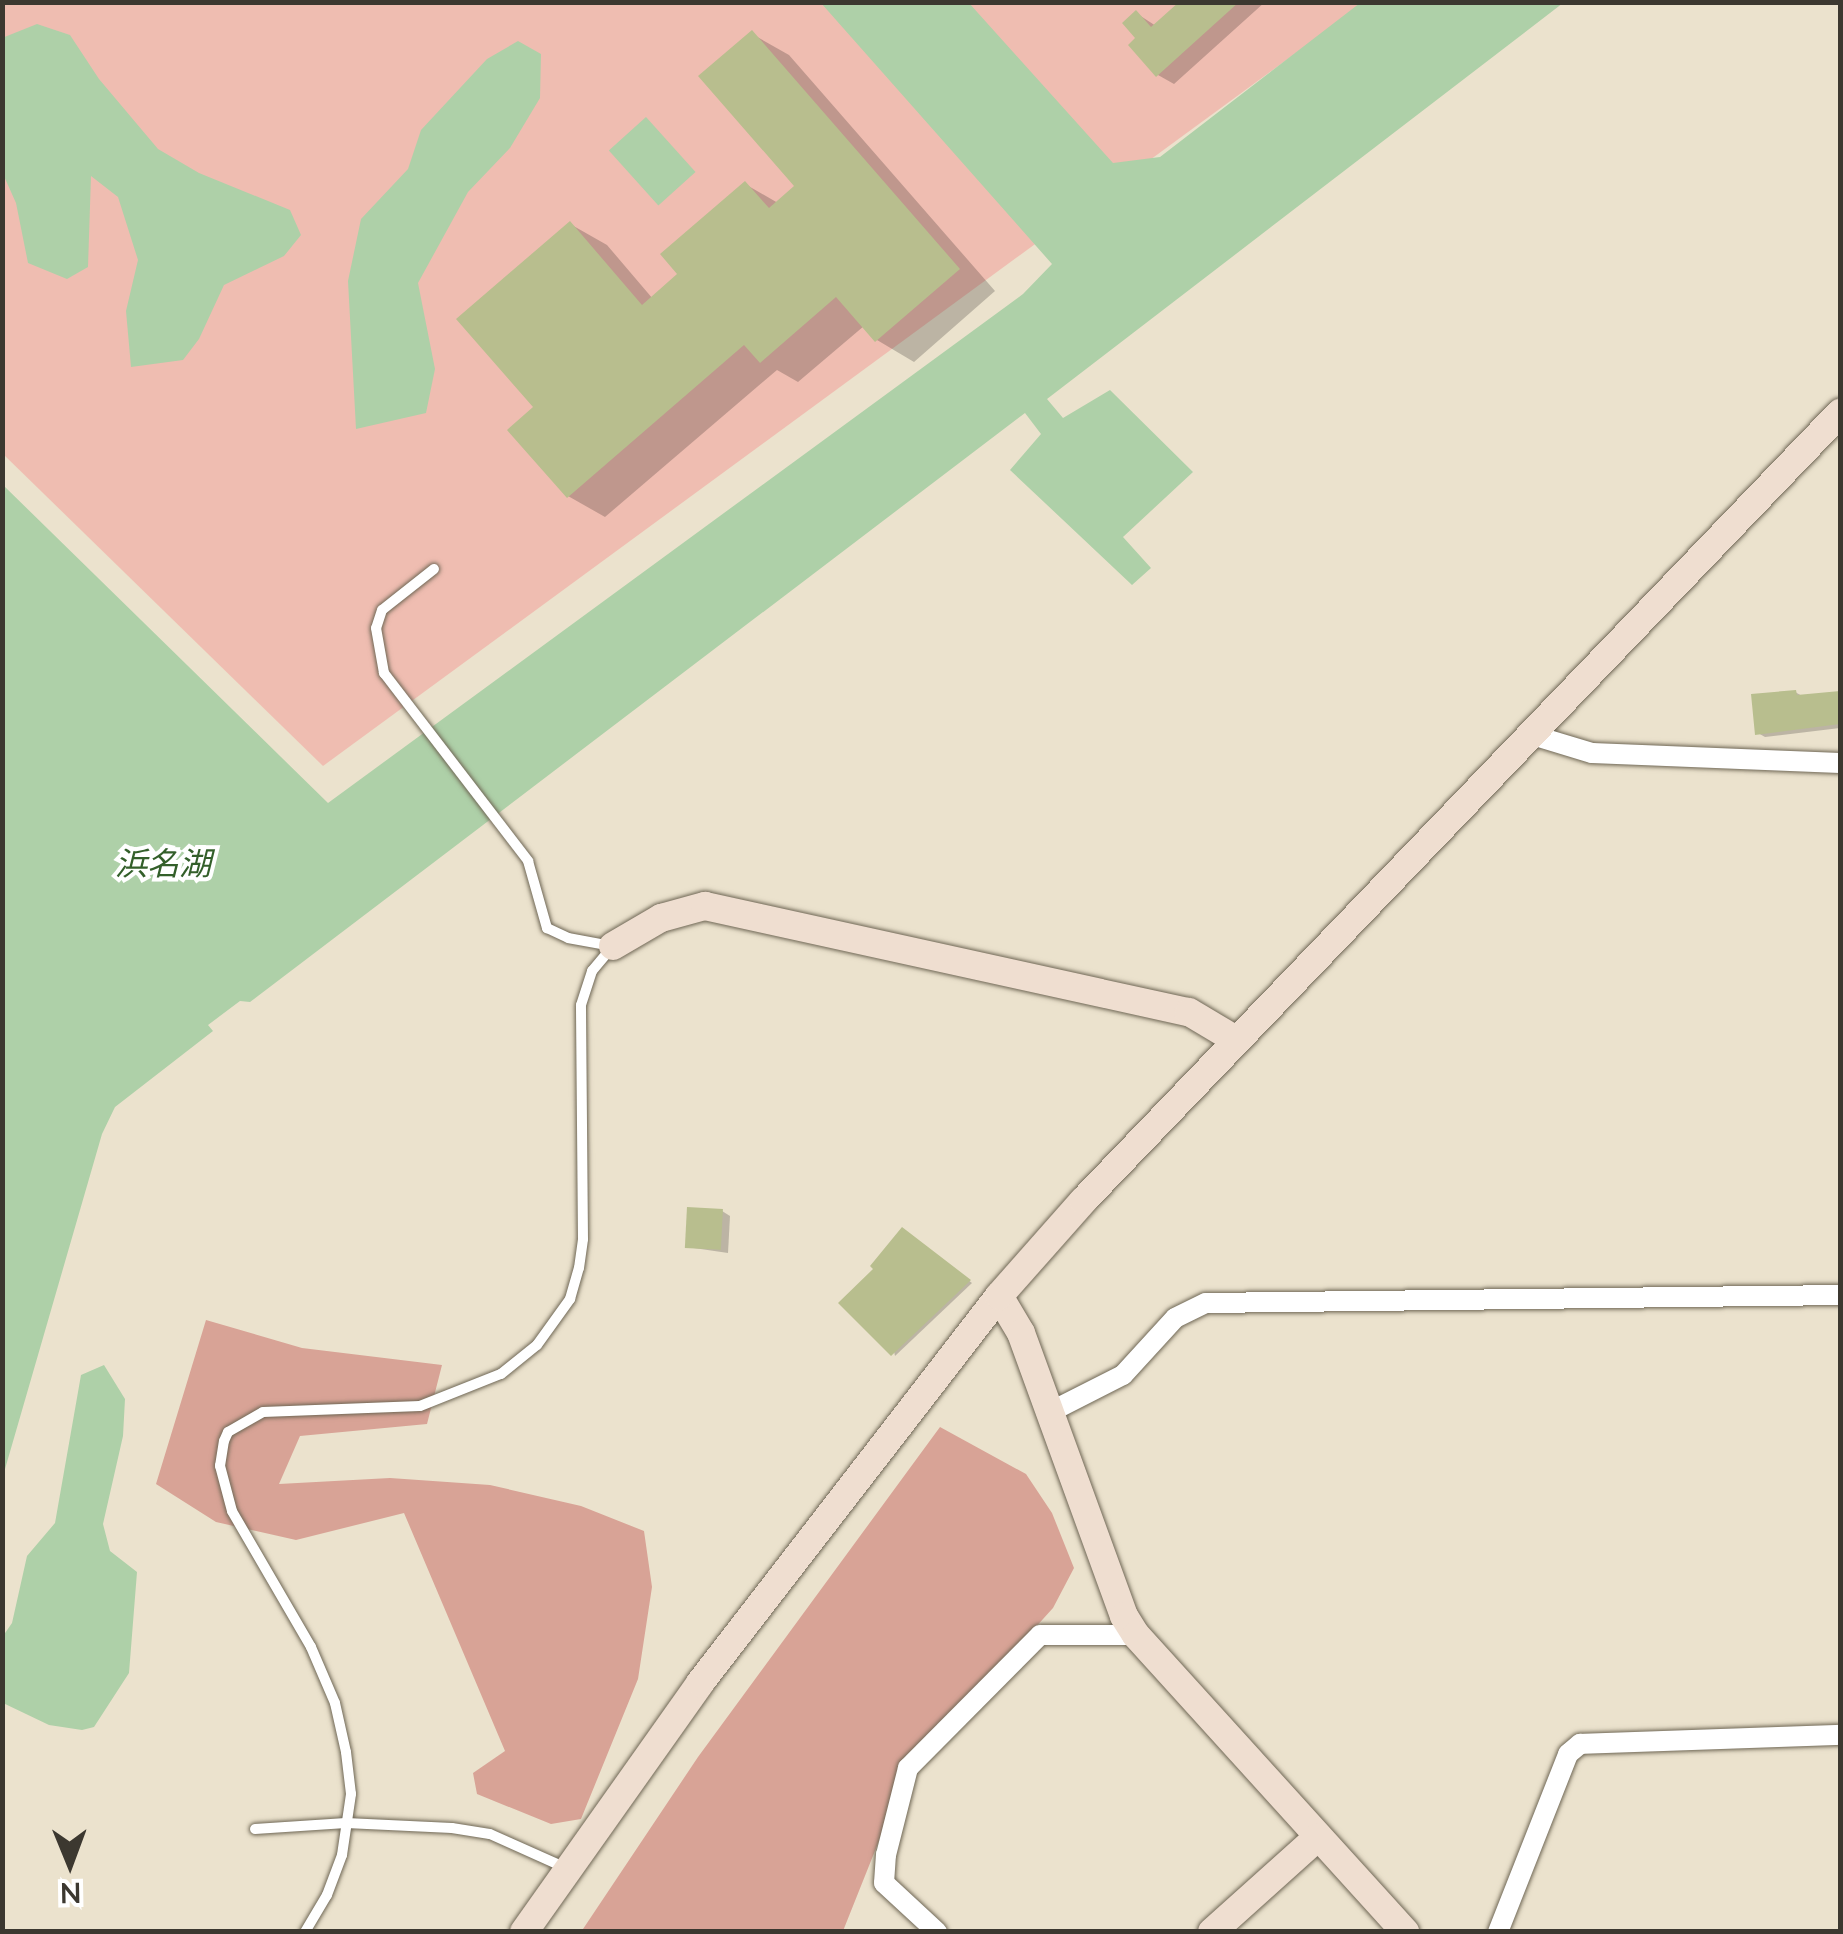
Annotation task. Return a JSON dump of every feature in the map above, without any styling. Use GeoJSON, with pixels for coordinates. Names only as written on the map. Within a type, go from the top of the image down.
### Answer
{"type":"FeatureCollection","features":[{"type":"Feature","properties":{"kind":"street"},"geometry":{"type":"LineString","coordinates":[[524,1932],[712,1667],[999,1296],[1236,1040],[1840,412]]}},
{"type":"Feature","properties":{"kind":"street"},"geometry":{"type":"LineString","coordinates":[[1529,734],[1592,753],[1840,763]]}},
{"type":"Feature","properties":{"kind":"street"},"geometry":{"type":"LineString","coordinates":[[613,946],[661,918],[705,906],[1188,1012],[1236,1040]]}},
{"type":"Feature","properties":{"kind":"street"},"geometry":{"type":"LineString","coordinates":[[999,1296],[1021,1333],[1124,1616],[1136,1635],[1405,1932]]}},
{"type":"Feature","properties":{"kind":"street"},"geometry":{"type":"LineString","coordinates":[[1050,1412],[1122,1375],[1174,1318],[1206,1303],[1840,1296]]}},
{"type":"Feature","properties":{"kind":"street"},"geometry":{"type":"LineString","coordinates":[[937,1932],[884,1884],[886,1855],[908,1768],[1040,1634],[1136,1635]]}},
{"type":"Feature","properties":{"kind":"street"},"geometry":{"type":"LineString","coordinates":[[1498,1932],[1568,1754],[1580,1744],[1840,1735]]}},
{"type":"Feature","properties":{"kind":"street"},"geometry":{"type":"LineString","coordinates":[[1212,1932],[1318,1837]]}},
{"type":"Feature","properties":{"kind":"lane"},"geometry":{"type":"LineString","coordinates":[[306,1932],[327,1895],[342,1855],[349,1775],[335,1704],[311,1647],[232,1511],[220,1466],[224,1442],[228,1432],[263,1412],[420,1406],[501,1374],[537,1345],[570,1298],[579,1268],[583,1239],[581,1006],[592,971],[613,946],[568,938],[547,928],[538,907],[537,885],[514,844],[384,673],[376,628],[382,610],[434,569]]}},
{"type":"Feature","properties":{"kind":"lane"},"geometry":{"type":"LineString","coordinates":[[255,1828],[398,1823],[490,1834],[568,1869]]}},
{"type":"Feature","properties":{"kind":"shaded area"},"geometry":{"type":"Polygon","coordinates":[[[2,3],[1364,3],[323,766],[3,454],[2,3]]]}},
{"type":"Feature","properties":{"kind":"shaded area"},"geometry":{"type":"Polygon","coordinates":[[[206,1320],[302,1348],[442,1365],[427,1424],[300,1436],[279,1484],[390,1478],[490,1485],[581,1506],[644,1531],[652,1587],[638,1679],[581,1819],[551,1824],[477,1794],[473,1773],[505,1751],[404,1513],[296,1540],[216,1522],[156,1484],[206,1320]]]}},
{"type":"Feature","properties":{"kind":"shaded area"},"geometry":{"type":"Polygon","coordinates":[[[940,1427],[1026,1474],[1052,1513],[1074,1568],[1053,1608],[908,1768],[843,1931],[581,1932],[698,1757],[940,1427]]]}},
{"type":"Feature","properties":{"kind":"water","name":"浜名湖"},"geometry":{"type":"Polygon","coordinates":[[[821,3],[969,3],[1113,163],[1160,157],[1360,3],[1563,3],[1047,399],[1063,418],[1110,390],[1193,472],[1123,537],[1151,568],[1132,585],[1010,470],[1041,434],[1025,413],[250,1002],[240,1001],[208,1025],[213,1031],[115,1107],[102,1134],[3,1476],[3,485],[328,803],[1023,294],[1052,264],[821,3]]]}},
{"type":"Feature","properties":{"kind":"water"},"geometry":{"type":"Polygon","coordinates":[[[37,24],[70,35],[99,79],[158,149],[199,173],[290,210],[301,235],[284,256],[224,285],[199,339],[183,360],[131,367],[126,311],[138,260],[118,197],[91,176],[88,267],[67,279],[28,263],[16,203],[3,174],[2,38],[37,24]]]}},
{"type":"Feature","properties":{"kind":"water"},"geometry":{"type":"Polygon","coordinates":[[[518,41],[541,54],[540,98],[510,148],[468,192],[418,283],[435,369],[426,413],[356,429],[348,281],[361,219],[408,169],[421,130],[487,59],[518,41]]]}},
{"type":"Feature","properties":{"kind":"water"},"geometry":{"type":"Polygon","coordinates":[[[646,117],[696,172],[658,205],[609,150],[646,117]]]}},
{"type":"Feature","properties":{"kind":"water"},"geometry":{"type":"Polygon","coordinates":[[[104,1365],[125,1399],[123,1436],[103,1524],[110,1551],[137,1572],[129,1673],[94,1727],[82,1730],[49,1725],[3,1703],[3,1636],[12,1623],[27,1556],[55,1523],[81,1375],[104,1365]]]}},
{"type":"Feature","properties":{"kind":"building"},"geometry":{"type":"Polygon","coordinates":[[[1179,2],[1239,2],[1156,77],[1128,45],[1135,38],[1122,23],[1136,10],[1151,27],[1179,2]]]}},
{"type":"Feature","properties":{"kind":"building"},"geometry":{"type":"Polygon","coordinates":[[[752,30],[960,269],[875,342],[836,297],[760,363],[744,345],[567,498],[507,430],[533,407],[456,319],[570,221],[642,305],[677,274],[660,254],[745,181],[769,208],[794,186],[698,76],[752,30]]]}},
{"type":"Feature","properties":{"kind":"building"},"geometry":{"type":"Polygon","coordinates":[[[1796,690],[1797,695],[1840,691],[1840,724],[1755,735],[1751,694],[1796,690]]]}},
{"type":"Feature","properties":{"kind":"building"},"geometry":{"type":"Polygon","coordinates":[[[687,1207],[723,1209],[721,1250],[685,1248],[687,1207]]]}},
{"type":"Feature","properties":{"kind":"building"},"geometry":{"type":"Polygon","coordinates":[[[902,1227],[971,1280],[891,1356],[838,1303],[873,1269],[870,1266],[902,1227]]]}}]}
